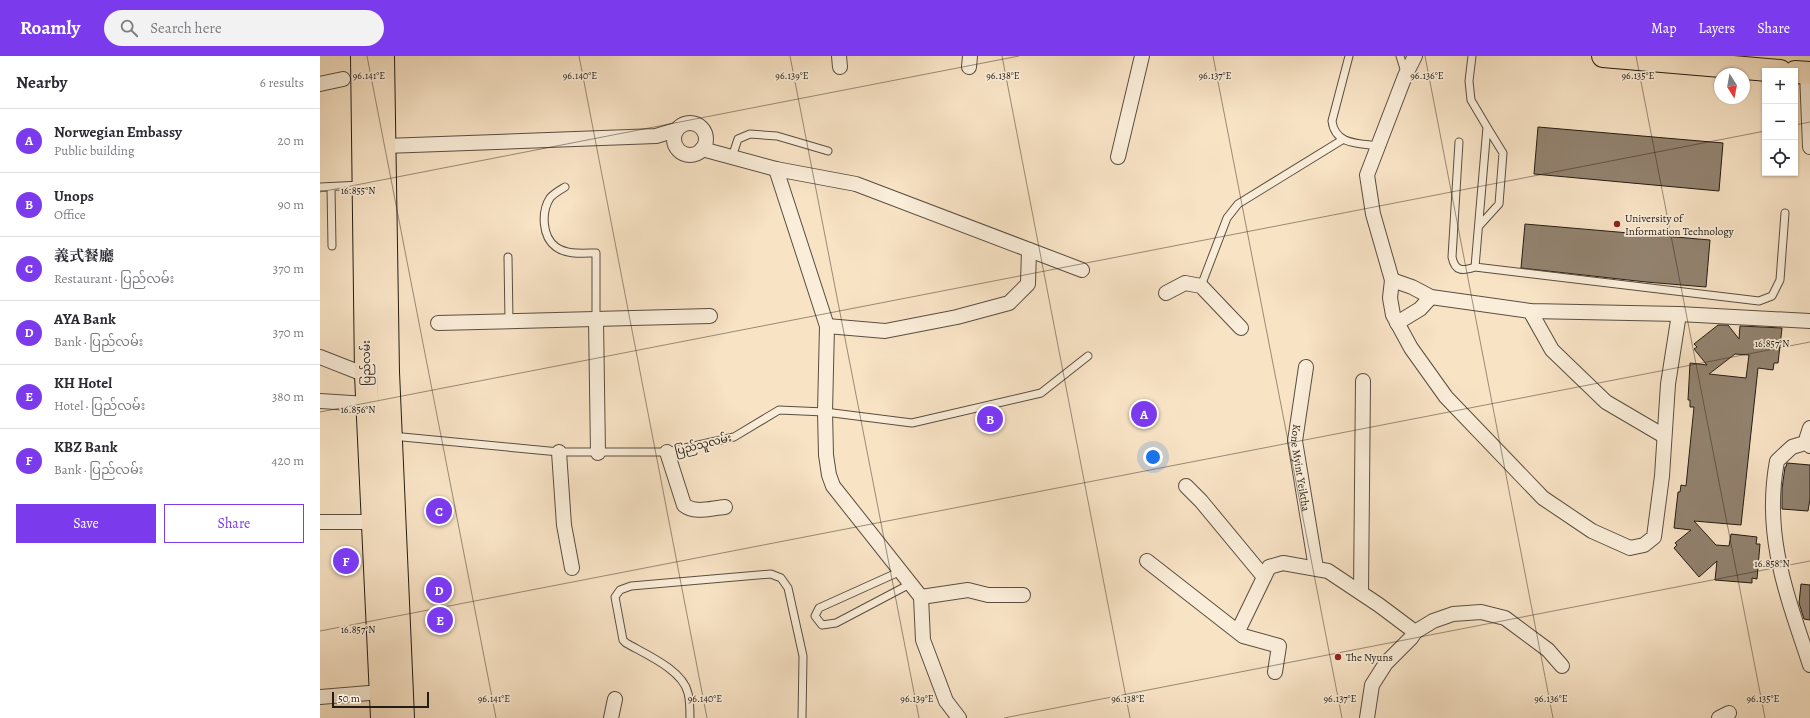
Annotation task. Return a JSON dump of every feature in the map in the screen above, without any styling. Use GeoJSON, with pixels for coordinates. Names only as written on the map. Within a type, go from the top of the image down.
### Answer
{"type":"FeatureCollection","features":[{"type":"Feature","properties":{"kind":"main road","name":"ပြည်လမ်း"},"geometry":{"type":"LineString","coordinates":[[362,56],[366,375],[382,718]]}},
{"type":"Feature","properties":{"kind":"main road","name":"ပြည်လမ်း"},"geometry":{"type":"LineString","coordinates":[[383,56],[388,372],[403,718]]}},
{"type":"Feature","properties":{"kind":"main road"},"geometry":{"type":"LineString","coordinates":[[1604,56],[1762,69]]}},
{"type":"Feature","properties":{"kind":"street"},"geometry":{"type":"LineString","coordinates":[[1118,157],[1142,56]]}},
{"type":"Feature","properties":{"kind":"street"},"geometry":{"type":"LineString","coordinates":[[1415,56],[1405,76],[1367,175],[1373,214],[1392,280],[1390,298],[1393,315],[1411,348],[1446,397],[1543,498],[1592,531],[1630,548],[1644,545],[1654,536],[1662,476],[1668,384],[1679,314]]}},
{"type":"Feature","properties":{"kind":"street"},"geometry":{"type":"LineString","coordinates":[[1804,73],[1810,147]]}},
{"type":"Feature","properties":{"kind":"street"},"geometry":{"type":"LineString","coordinates":[[320,84],[343,79]]}},
{"type":"Feature","properties":{"kind":"street"},"geometry":{"type":"LineString","coordinates":[[385,146],[656,136],[676,130],[689,122],[703,129],[706,139],[702,149],[693,155],[688,155],[678,150],[673,141],[676,130]]}},
{"type":"Feature","properties":{"kind":"street"},"geometry":{"type":"LineString","coordinates":[[702,149],[776,169],[856,184],[1082,270]]}},
{"type":"Feature","properties":{"kind":"street"},"geometry":{"type":"LineString","coordinates":[[776,169],[827,326],[825,412],[826,455],[829,475],[833,486],[921,597],[923,640],[946,701],[959,718]]}},
{"type":"Feature","properties":{"kind":"street"},"geometry":{"type":"LineString","coordinates":[[827,326],[885,331],[957,317],[1009,303],[1028,284],[1029,250]]}},
{"type":"Feature","properties":{"kind":"street"},"geometry":{"type":"LineString","coordinates":[[1392,280],[1412,287],[1431,297],[1530,311],[1679,314],[1810,321]]}},
{"type":"Feature","properties":{"kind":"street"},"geometry":{"type":"LineString","coordinates":[[1166,293],[1185,284],[1201,286],[1240,328]]}},
{"type":"Feature","properties":{"kind":"street"},"geometry":{"type":"LineString","coordinates":[[1397,323],[1420,309],[1431,297]]}},
{"type":"Feature","properties":{"kind":"street"},"geometry":{"type":"LineString","coordinates":[[1530,311],[1552,350],[1606,402],[1664,436]]}},
{"type":"Feature","properties":{"kind":"street"},"geometry":{"type":"LineString","coordinates":[[438,324],[710,316]]}},
{"type":"Feature","properties":{"kind":"street"},"geometry":{"type":"LineString","coordinates":[[596,320],[598,453]]}},
{"type":"Feature","properties":{"kind":"street"},"geometry":{"type":"LineString","coordinates":[[320,356],[366,375],[388,372]]}},
{"type":"Feature","properties":{"kind":"street","name":"Kone Myint Yeiktha"},"geometry":{"type":"LineString","coordinates":[[1306,367],[1295,441],[1316,568]]}},
{"type":"Feature","properties":{"kind":"street"},"geometry":{"type":"LineString","coordinates":[[1361,592],[1363,381]]}},
{"type":"Feature","properties":{"kind":"street"},"geometry":{"type":"LineString","coordinates":[[320,401],[367,404]]}},
{"type":"Feature","properties":{"kind":"street"},"geometry":{"type":"LineString","coordinates":[[1810,428],[1807,437],[1809,444],[1792,447],[1777,461],[1772,514],[1780,571],[1810,665]]}},
{"type":"Feature","properties":{"kind":"street"},"geometry":{"type":"LineString","coordinates":[[559,452],[564,525],[572,568]]}},
{"type":"Feature","properties":{"kind":"street"},"geometry":{"type":"LineString","coordinates":[[667,452],[684,505],[688,509],[695,510],[725,507]]}},
{"type":"Feature","properties":{"kind":"street"},"geometry":{"type":"LineString","coordinates":[[1186,486],[1267,572]]}},
{"type":"Feature","properties":{"kind":"street"},"geometry":{"type":"LineString","coordinates":[[320,522],[372,522]]}},
{"type":"Feature","properties":{"kind":"street"},"geometry":{"type":"LineString","coordinates":[[1147,561],[1243,636],[1279,646],[1275,672]]}},
{"type":"Feature","properties":{"kind":"street"},"geometry":{"type":"LineString","coordinates":[[1238,631],[1267,572],[1283,563],[1328,571],[1361,592],[1415,632]]}},
{"type":"Feature","properties":{"kind":"street"},"geometry":{"type":"LineString","coordinates":[[921,597],[968,590],[988,595],[1023,595]]}},
{"type":"Feature","properties":{"kind":"street"},"geometry":{"type":"LineString","coordinates":[[1367,718],[1372,685],[1386,663],[1415,632],[1433,621],[1453,614],[1481,612],[1505,618],[1548,650],[1562,666]]}},
{"type":"Feature","properties":{"kind":"street"},"geometry":{"type":"LineString","coordinates":[[320,697],[381,692]]}},
{"type":"Feature","properties":{"kind":"street"},"geometry":{"type":"LineString","coordinates":[[611,718],[615,699]]}},
{"type":"Feature","properties":{"kind":"lane"},"geometry":{"type":"LineString","coordinates":[[1349,56],[1332,121],[1336,134],[1342,140],[1378,146]]}},
{"type":"Feature","properties":{"kind":"lane"},"geometry":{"type":"LineString","coordinates":[[1400,56],[1405,76]]}},
{"type":"Feature","properties":{"kind":"lane"},"geometry":{"type":"LineString","coordinates":[[1472,56],[1469,81],[1471,100],[1503,153],[1499,204],[1479,226]]}},
{"type":"Feature","properties":{"kind":"lane"},"geometry":{"type":"LineString","coordinates":[[1475,267],[1487,127]]}},
{"type":"Feature","properties":{"kind":"lane"},"geometry":{"type":"LineString","coordinates":[[732,157],[738,139],[750,134],[777,136],[828,151]]}},
{"type":"Feature","properties":{"kind":"lane"},"geometry":{"type":"LineString","coordinates":[[1201,286],[1227,218],[1238,204],[1342,140]]}},
{"type":"Feature","properties":{"kind":"lane"},"geometry":{"type":"LineString","coordinates":[[1458,142],[1452,257],[1454,265],[1465,270],[1475,267],[1759,301],[1772,296],[1780,280],[1785,213]]}},
{"type":"Feature","properties":{"kind":"lane"},"geometry":{"type":"LineString","coordinates":[[320,187],[364,185]]}},
{"type":"Feature","properties":{"kind":"lane"},"geometry":{"type":"LineString","coordinates":[[565,186],[550,198],[544,224],[548,236],[556,247],[572,253],[596,253],[596,320]]}},
{"type":"Feature","properties":{"kind":"lane"},"geometry":{"type":"LineString","coordinates":[[331,187],[332,246]]}},
{"type":"Feature","properties":{"kind":"lane"},"geometry":{"type":"LineString","coordinates":[[508,257],[509,322]]}},
{"type":"Feature","properties":{"kind":"lane","name":"ပြည်သူလမ်း"},"geometry":{"type":"LineString","coordinates":[[390,435],[559,452],[667,452],[734,437],[778,410],[825,412],[912,423],[1041,393],[1088,356]]}},
{"type":"Feature","properties":{"kind":"lane"},"geometry":{"type":"LineString","coordinates":[[901,571],[819,608],[815,616],[822,625],[836,623],[910,584]]}},
{"type":"Feature","properties":{"kind":"lane"},"geometry":{"type":"LineString","coordinates":[[690,718],[688,693],[684,682],[668,667],[626,644],[623,640],[615,597],[620,590],[631,586],[771,574],[781,578],[788,588],[803,656],[802,718]]}},
{"type":"Feature","properties":{"kind":"building"},"geometry":{"type":"Polygon","coordinates":[[[1538,127],[1723,143],[1719,191],[1534,174],[1538,127]]]}},
{"type":"Feature","properties":{"kind":"building"},"geometry":{"type":"Polygon","coordinates":[[[1525,224],[1710,240],[1706,287],[1521,268],[1525,224]]]}},
{"type":"Feature","properties":{"kind":"building"},"geometry":{"type":"Polygon","coordinates":[[[1718,325],[1728,325],[1739,339],[1740,326],[1782,328],[1778,363],[1774,363],[1773,370],[1758,368],[1741,525],[1694,521],[1716,545],[1729,546],[1731,534],[1757,537],[1756,544],[1760,544],[1757,579],[1752,578],[1752,583],[1715,580],[1717,561],[1699,577],[1674,548],[1677,545],[1675,543],[1691,530],[1674,528],[1678,492],[1680,492],[1681,485],[1686,486],[1694,407],[1690,407],[1690,400],[1688,400],[1690,363],[1707,365],[1694,349],[1697,347],[1694,344],[1718,325]],[[1735,354],[1709,374],[1746,378],[1749,355],[1735,354]]]}},
{"type":"Feature","properties":{"kind":"building"},"geometry":{"type":"Polygon","coordinates":[[[1787,463],[1810,465],[1810,499],[1808,511],[1782,509],[1782,489],[1785,467],[1787,463]]]}},
{"type":"Feature","properties":{"kind":"building"},"geometry":{"type":"Polygon","coordinates":[[[1801,584],[1810,585],[1810,620],[1804,619],[1799,603],[1801,584]]]}},
{"type":"Feature","properties":{"kind":"place","name":"University of Information Technology"},"geometry":{"type":"Point","coordinates":[1617,224]}},
{"type":"Feature","properties":{"kind":"place","name":"Norwegian Embassy"},"geometry":{"type":"Point","coordinates":[1144,414]}},
{"type":"Feature","properties":{"kind":"place","name":"Unops"},"geometry":{"type":"Point","coordinates":[990,419]}},
{"type":"Feature","properties":{"kind":"place","name":"義式餐廳"},"geometry":{"type":"Point","coordinates":[439,511]}},
{"type":"Feature","properties":{"kind":"place","name":"KBZ Bank"},"geometry":{"type":"Point","coordinates":[346,561]}},
{"type":"Feature","properties":{"kind":"place","name":"AYA Bank"},"geometry":{"type":"Point","coordinates":[439,590]}},
{"type":"Feature","properties":{"kind":"place","name":"KH Hotel"},"geometry":{"type":"Point","coordinates":[440,620]}},
{"type":"Feature","properties":{"kind":"place","name":"The Nyuns"},"geometry":{"type":"Point","coordinates":[1338,657]}}]}
